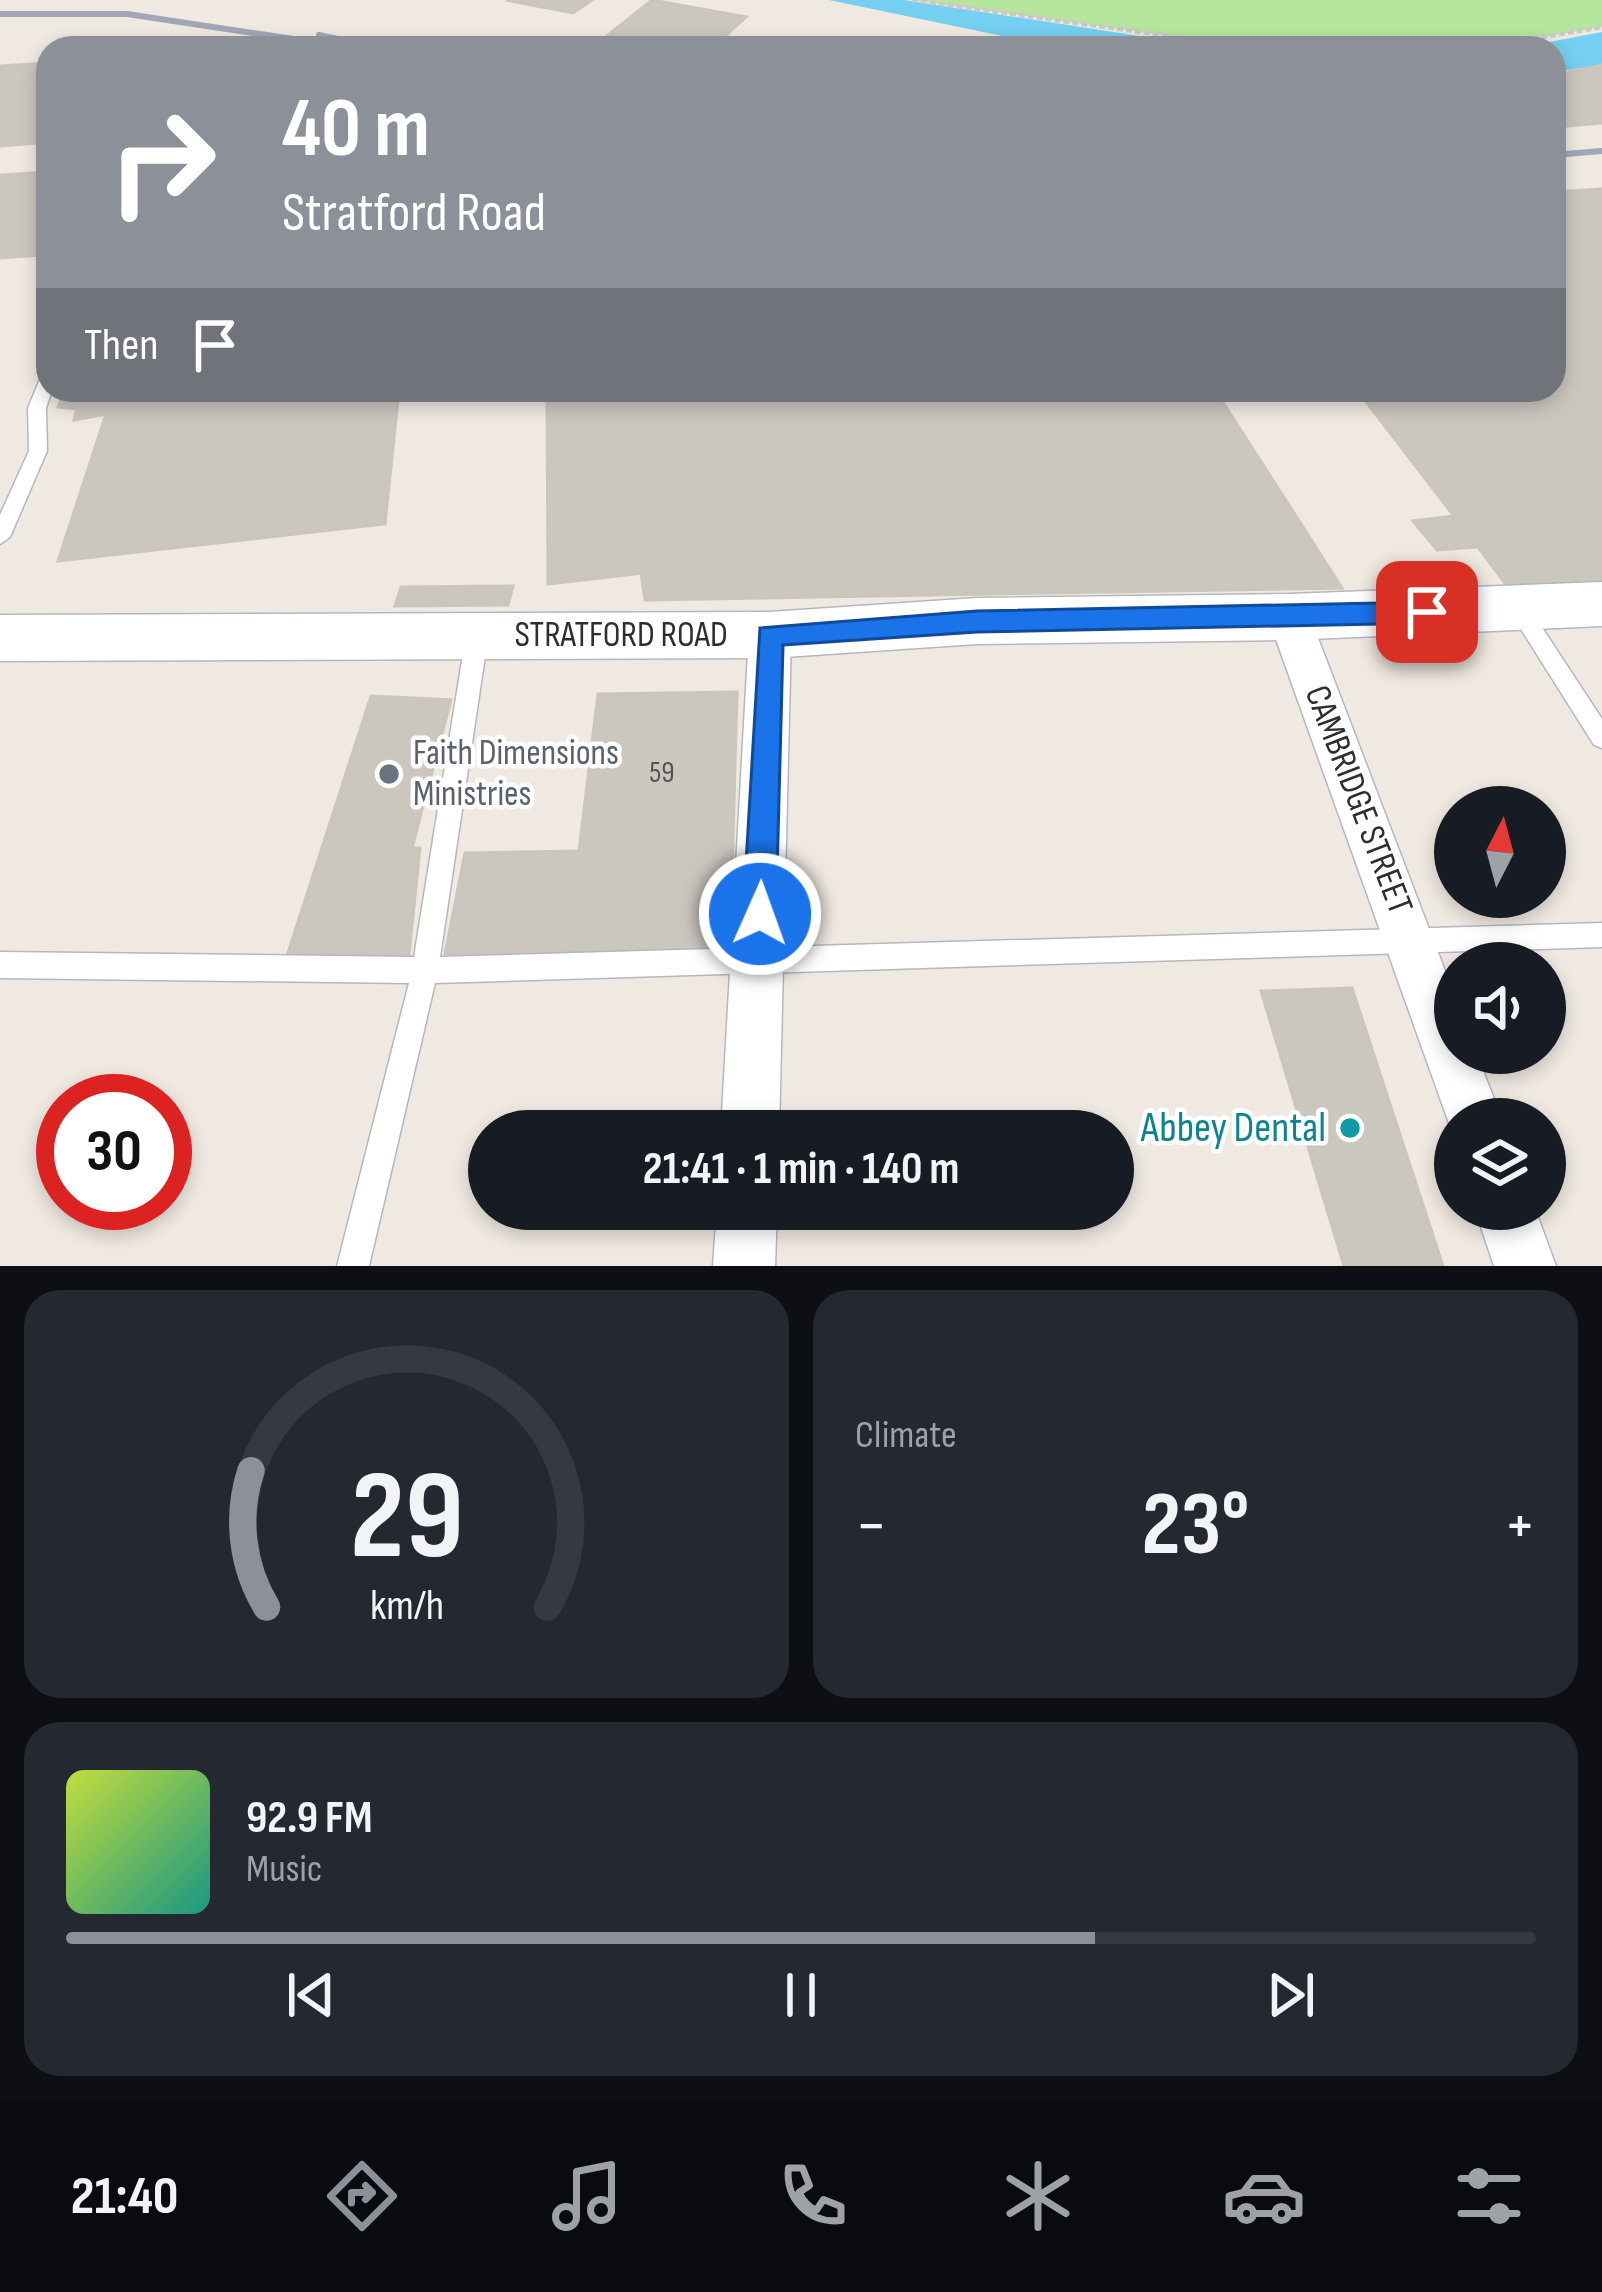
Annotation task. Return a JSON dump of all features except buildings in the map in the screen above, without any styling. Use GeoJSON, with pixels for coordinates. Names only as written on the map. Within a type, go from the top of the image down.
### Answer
{"type":"FeatureCollection","features":[{"type":"Feature","properties":{"kind":"street","name":"STRATFORD ROAD"},"geometry":{"type":"LineString","coordinates":[[0,638],[770,635],[977,621],[1289,617],[1602,604]]}},
{"type":"Feature","properties":{"kind":"street","name":"CAMBRIDGE STREET"},"geometry":{"type":"LineString","coordinates":[[1289,617],[1466,1098]]}},
{"type":"Feature","properties":{"kind":"street"},"geometry":{"type":"LineString","coordinates":[[751,1110],[770,635]]}},
{"type":"Feature","properties":{"kind":"street"},"geometry":{"type":"LineString","coordinates":[[744,1266],[746,1230]]}},
{"type":"Feature","properties":{"kind":"street"},"geometry":{"type":"LineString","coordinates":[[1512,1230],[1525,1266]]}},
{"type":"Feature","properties":{"kind":"lane"},"geometry":{"type":"LineString","coordinates":[[0,536],[38,451],[39,402]]}},
{"type":"Feature","properties":{"kind":"lane"},"geometry":{"type":"LineString","coordinates":[[1519,609],[1602,738]]}},
{"type":"Feature","properties":{"kind":"lane"},"geometry":{"type":"LineString","coordinates":[[353,1266],[425,970],[477,636]]}},
{"type":"Feature","properties":{"kind":"lane"},"geometry":{"type":"LineString","coordinates":[[0,965],[425,970],[1602,935]]}},
{"type":"Feature","properties":{"kind":"path"},"geometry":{"type":"LineString","coordinates":[[912,0],[1168,36]]}},
{"type":"Feature","properties":{"kind":"path"},"geometry":{"type":"LineString","coordinates":[[1549,36],[1602,27]]}},
{"type":"Feature","properties":{"kind":"green space"},"geometry":{"type":"Polygon","coordinates":[[[912,0],[1602,0],[1602,27],[1549,36],[1168,36],[912,0]]]}},
{"type":"Feature","properties":{"kind":"water"},"geometry":{"type":"Polygon","coordinates":[[[829,0],[904,0],[1140,36],[1002,36],[829,0]]]}},
{"type":"Feature","properties":{"kind":"water"},"geometry":{"type":"Polygon","coordinates":[[[1602,32],[1602,65],[1566,70],[1566,39],[1602,32]]]}},
{"type":"Feature","properties":{"kind":"railway"},"geometry":{"type":"LineString","coordinates":[[0,14],[127,14],[273,36]]}},
{"type":"Feature","properties":{"kind":"railway"},"geometry":{"type":"LineString","coordinates":[[319,35],[324,36]]}},
{"type":"Feature","properties":{"kind":"railway"},"geometry":{"type":"LineString","coordinates":[[1566,154],[1602,151]]}},
{"type":"Feature","properties":{"kind":"place","name":"Faith Dimensions Ministries"},"geometry":{"type":"Point","coordinates":[389,774]}},
{"type":"Feature","properties":{"kind":"place","name":"Abbey Dental"},"geometry":{"type":"Point","coordinates":[1350,1128]}},
{"type":"Feature","properties":{"kind":"route"},"geometry":{"type":"LineString","coordinates":[[760,914],[770,635],[977,621],[1427,612]]}}]}
